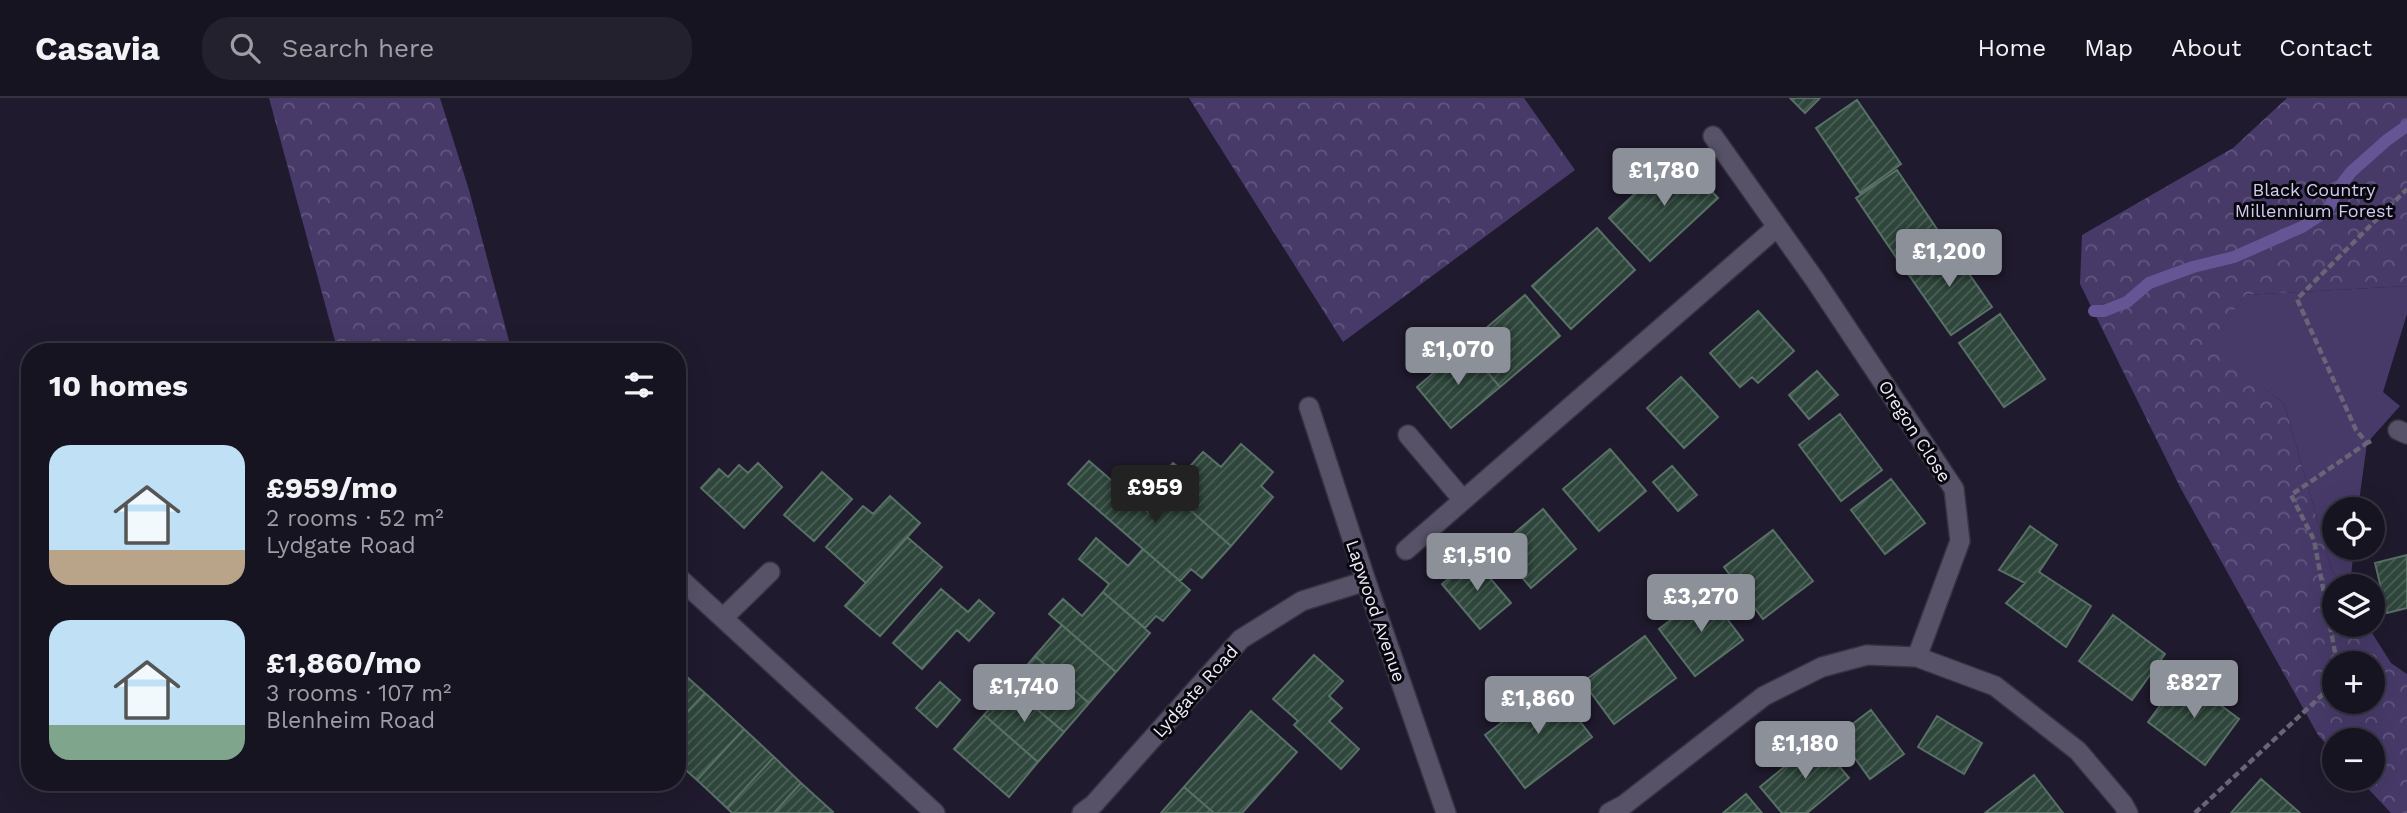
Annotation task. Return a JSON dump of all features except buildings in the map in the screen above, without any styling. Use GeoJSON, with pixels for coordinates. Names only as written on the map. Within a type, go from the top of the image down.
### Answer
{"type":"FeatureCollection","features":[{"type":"Feature","properties":{"kind":"street","name":"Oregon Close"},"geometry":{"type":"LineString","coordinates":[[1713,136],[1815,280],[1954,489],[1961,541],[1917,657]]}},
{"type":"Feature","properties":{"kind":"street"},"geometry":{"type":"LineString","coordinates":[[1406,550],[1777,227]]}},
{"type":"Feature","properties":{"kind":"street","name":"Lapwood Avenue"},"geometry":{"type":"LineString","coordinates":[[1309,407],[1446,813]]}},
{"type":"Feature","properties":{"kind":"street"},"geometry":{"type":"LineString","coordinates":[[1408,435],[1463,500]]}},
{"type":"Feature","properties":{"kind":"street"},"geometry":{"type":"LineString","coordinates":[[724,617],[770,572]]}},
{"type":"Feature","properties":{"kind":"street","name":"Lydgate Road"},"geometry":{"type":"LineString","coordinates":[[1082,813],[1094,804],[1241,639],[1302,601],[1366,581]]}},
{"type":"Feature","properties":{"kind":"street"},"geometry":{"type":"LineString","coordinates":[[686,584],[934,813]]}},
{"type":"Feature","properties":{"kind":"street"},"geometry":{"type":"LineString","coordinates":[[1609,813],[1763,696],[1822,667],[1867,655],[1917,657],[1995,686],[2078,751],[2128,813]]}},
{"type":"Feature","properties":{"kind":"path"},"geometry":{"type":"LineString","coordinates":[[2367,443],[2356,430],[2297,299],[2407,189]]}},
{"type":"Feature","properties":{"kind":"path"},"geometry":{"type":"LineString","coordinates":[[2335,651],[2314,540],[2291,495],[2367,443],[2402,432]]}},
{"type":"Feature","properties":{"kind":"path"},"geometry":{"type":"LineString","coordinates":[[2195,813],[2322,695]]}},
{"type":"Feature","properties":{"kind":"green space"},"geometry":{"type":"Polygon","coordinates":[[[269,98],[440,98],[469,190],[510,343],[336,343],[269,98]]]}},
{"type":"Feature","properties":{"kind":"green space"},"geometry":{"type":"Polygon","coordinates":[[[1189,98],[1524,98],[1575,170],[1343,342],[1189,98]]]}},
{"type":"Feature","properties":{"kind":"green space","name":"Black Country Millennium Forest"},"geometry":{"type":"Polygon","coordinates":[[[2287,98],[2407,98],[2407,286],[2245,295],[2208,346],[2284,403],[2322,536],[2322,560],[2329,560],[2335,574],[2322,574],[2322,637],[2375,637],[2383,651],[2322,651],[2322,714],[2385,714],[2385,654],[2391,663],[2407,674],[2407,813],[2391,813],[2370,791],[2385,791],[2385,728],[2322,728],[2322,740],[2318,735],[2181,489],[2080,284],[2082,235],[2233,148],[2287,98]]]}},
{"type":"Feature","properties":{"kind":"green space"},"geometry":{"type":"Polygon","coordinates":[[[2407,286],[2407,314],[2383,392],[2400,406],[2367,443],[2360,497],[2322,497],[2322,536],[2284,403],[2207,346],[2245,295],[2407,286]]]}},
{"type":"Feature","properties":{"kind":"green space"},"geometry":{"type":"Polygon","coordinates":[[[2329,560],[2353,560],[2351,574],[2335,574],[2329,560]]]}},
{"type":"Feature","properties":{"kind":"waterway"},"geometry":{"type":"LineString","coordinates":[[2094,311],[2104,311],[2127,302],[2149,283],[2193,267],[2234,257],[2302,227],[2328,210],[2338,189],[2351,172],[2407,126]]}}]}
